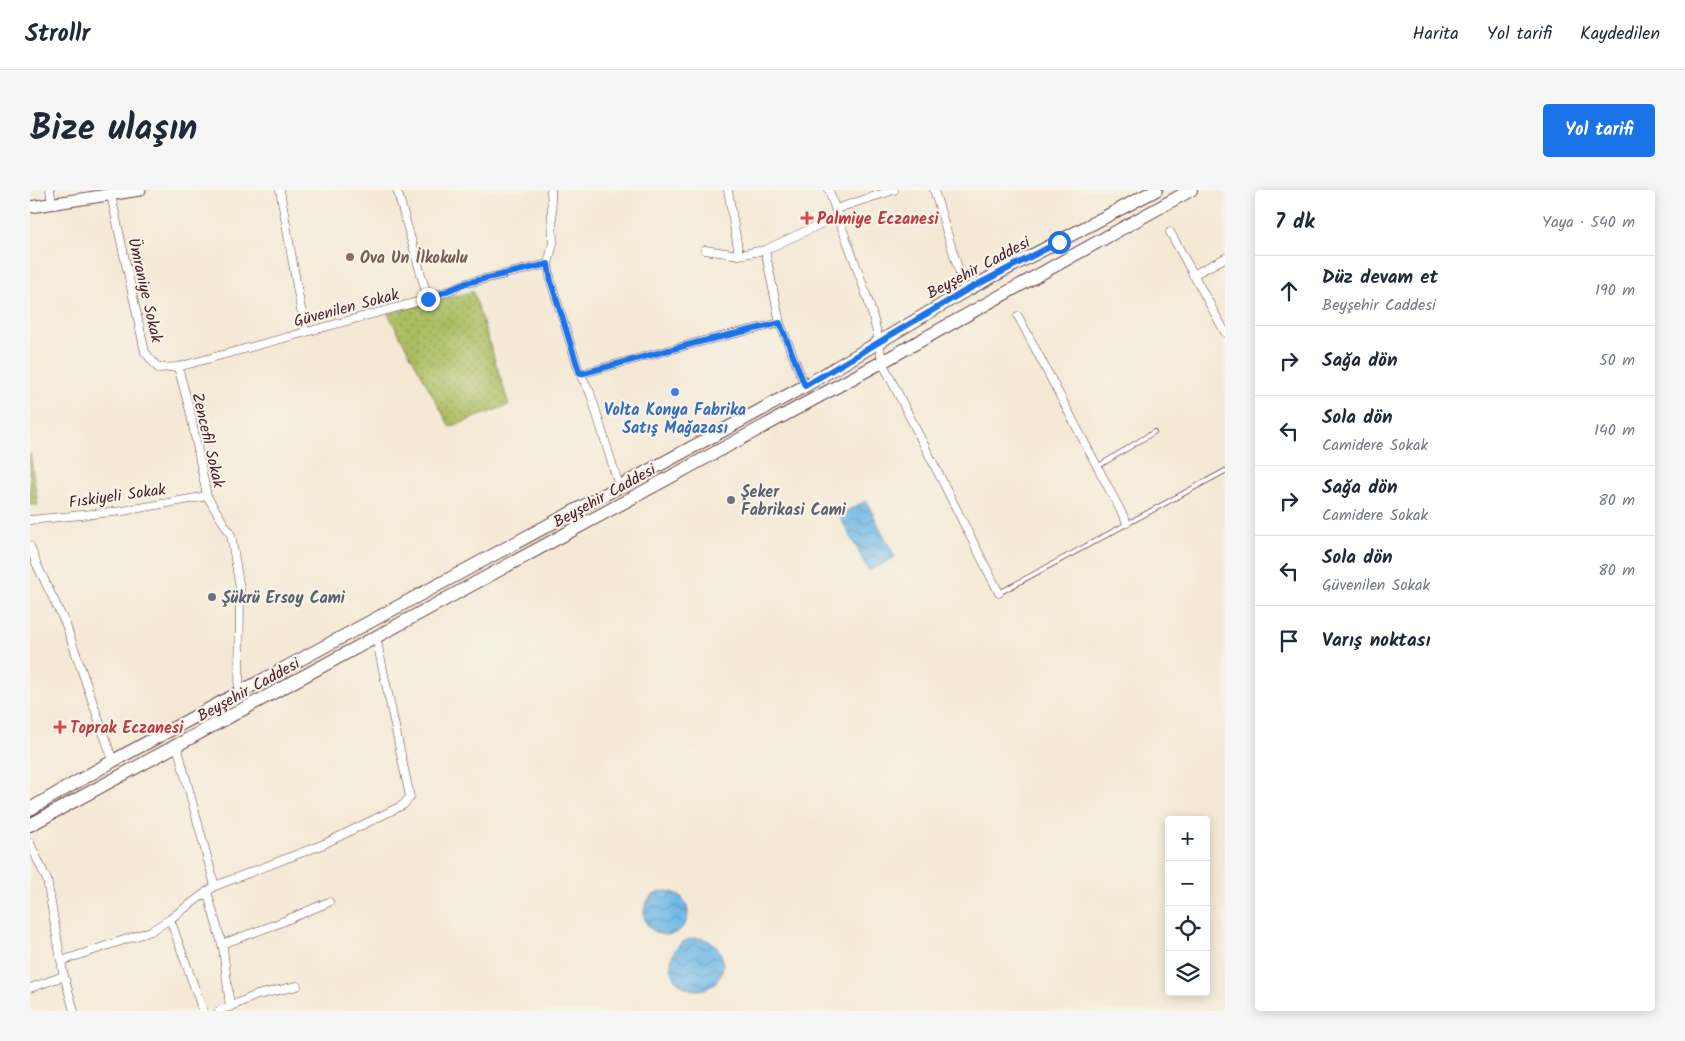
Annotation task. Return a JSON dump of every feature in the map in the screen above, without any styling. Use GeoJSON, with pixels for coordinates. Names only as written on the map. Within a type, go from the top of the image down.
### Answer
{"type":"FeatureCollection","features":[{"type":"Feature","properties":{"kind":"main road","name":"Beyşehir Caddesi"},"geometry":{"type":"LineString","coordinates":[[30,809],[113,761],[805,386],[965,291],[1156,190]]}},
{"type":"Feature","properties":{"kind":"main road","name":"Beyşehir Caddesi"},"geometry":{"type":"LineString","coordinates":[[30,825],[882,362],[1191,190]]}},
{"type":"Feature","properties":{"kind":"street"},"geometry":{"type":"LineString","coordinates":[[50,190],[52,203]]}},
{"type":"Feature","properties":{"kind":"street"},"geometry":{"type":"LineString","coordinates":[[30,207],[140,190]]}},
{"type":"Feature","properties":{"kind":"street"},"geometry":{"type":"LineString","coordinates":[[280,190],[305,332]]}},
{"type":"Feature","properties":{"kind":"street"},"geometry":{"type":"LineString","coordinates":[[397,190],[428,299]]}},
{"type":"Feature","properties":{"kind":"street"},"geometry":{"type":"LineString","coordinates":[[551,190],[553,242],[548,264],[551,282],[580,374],[590,392],[619,486]]}},
{"type":"Feature","properties":{"kind":"street"},"geometry":{"type":"LineString","coordinates":[[728,190],[739,255]]}},
{"type":"Feature","properties":{"kind":"street"},"geometry":{"type":"LineString","coordinates":[[829,190],[867,292],[880,341],[882,362],[998,593]]}},
{"type":"Feature","properties":{"kind":"street"},"geometry":{"type":"LineString","coordinates":[[704,250],[739,255],[765,250],[837,213],[894,190]]}},
{"type":"Feature","properties":{"kind":"street"},"geometry":{"type":"LineString","coordinates":[[934,190],[965,291]]}},
{"type":"Feature","properties":{"kind":"street","name":"Ümraniye Sokak"},"geometry":{"type":"LineString","coordinates":[[111,195],[145,352],[158,368],[178,367]]}},
{"type":"Feature","properties":{"kind":"street"},"geometry":{"type":"LineString","coordinates":[[1170,232],[1225,332]]}},
{"type":"Feature","properties":{"kind":"street"},"geometry":{"type":"LineString","coordinates":[[765,250],[780,323],[805,386]]}},
{"type":"Feature","properties":{"kind":"street"},"geometry":{"type":"LineString","coordinates":[[1193,275],[1225,258]]}},
{"type":"Feature","properties":{"kind":"street","name":"Güvenilen Sokak"},"geometry":{"type":"LineString","coordinates":[[178,367],[428,299],[466,283],[548,264]]}},
{"type":"Feature","properties":{"kind":"street"},"geometry":{"type":"LineString","coordinates":[[1018,316],[1126,523]]}},
{"type":"Feature","properties":{"kind":"street"},"geometry":{"type":"LineString","coordinates":[[580,374],[699,342],[780,323]]}},
{"type":"Feature","properties":{"kind":"street","name":"Zencefil Sokak"},"geometry":{"type":"LineString","coordinates":[[178,367],[190,412],[207,496],[231,535],[240,589],[239,693]]}},
{"type":"Feature","properties":{"kind":"street","name":"Fıskiyeli Sokak"},"geometry":{"type":"LineString","coordinates":[[30,520],[123,511],[207,496]]}},
{"type":"Feature","properties":{"kind":"street"},"geometry":{"type":"LineString","coordinates":[[30,546],[37,565],[66,625],[113,761]]}},
{"type":"Feature","properties":{"kind":"street"},"geometry":{"type":"LineString","coordinates":[[61,961],[151,931],[215,886],[324,844],[403,805],[410,797],[376,637]]}},
{"type":"Feature","properties":{"kind":"street"},"geometry":{"type":"LineString","coordinates":[[177,746],[215,886]]}},
{"type":"Feature","properties":{"kind":"street"},"geometry":{"type":"LineString","coordinates":[[30,843],[47,880],[64,976],[74,1011]]}},
{"type":"Feature","properties":{"kind":"street"},"geometry":{"type":"LineString","coordinates":[[207,891],[222,944],[230,1007]]}},
{"type":"Feature","properties":{"kind":"street"},"geometry":{"type":"LineString","coordinates":[[222,944],[330,902]]}},
{"type":"Feature","properties":{"kind":"street"},"geometry":{"type":"LineString","coordinates":[[170,919],[203,1011]]}},
{"type":"Feature","properties":{"kind":"street"},"geometry":{"type":"LineString","coordinates":[[30,988],[64,976]]}},
{"type":"Feature","properties":{"kind":"street"},"geometry":{"type":"LineString","coordinates":[[219,1011],[257,995],[297,986]]}},
{"type":"Feature","properties":{"kind":"lane"},"geometry":{"type":"LineString","coordinates":[[1097,467],[1154,432]]}},
{"type":"Feature","properties":{"kind":"lane"},"geometry":{"type":"LineString","coordinates":[[998,593],[1225,471]]}},
{"type":"Feature","properties":{"kind":"green space"},"geometry":{"type":"Polygon","coordinates":[[[473,291],[509,405],[450,427],[388,314],[473,291]]]}},
{"type":"Feature","properties":{"kind":"green space"},"geometry":{"type":"Polygon","coordinates":[[[30,453],[38,505],[30,505],[30,453]]]}},
{"type":"Feature","properties":{"kind":"water"},"geometry":{"type":"Polygon","coordinates":[[[866,501],[895,557],[869,571],[839,515],[866,501]]]}},
{"type":"Feature","properties":{"kind":"water"},"geometry":{"type":"Polygon","coordinates":[[[670,891],[682,897],[687,904],[687,922],[682,929],[675,934],[662,935],[654,932],[647,925],[644,909],[647,901],[654,894],[670,891]]]}},
{"type":"Feature","properties":{"kind":"water"},"geometry":{"type":"Polygon","coordinates":[[[692,938],[702,938],[716,945],[723,959],[723,969],[716,983],[702,990],[692,990],[682,986],[675,979],[671,969],[671,959],[675,949],[682,942],[692,938]]]}},
{"type":"Feature","properties":{"kind":"place","name":"Palmiye Eczanesi"},"geometry":{"type":"Point","coordinates":[807,218]}},
{"type":"Feature","properties":{"kind":"place","name":"Ova Un İlkokulu"},"geometry":{"type":"Point","coordinates":[350,257]}},
{"type":"Feature","properties":{"kind":"place","name":"Volta Konya Fabrika Satış Mağazası"},"geometry":{"type":"Point","coordinates":[675,392]}},
{"type":"Feature","properties":{"kind":"place","name":"Şeker Fabrikasi Cami"},"geometry":{"type":"Point","coordinates":[731,500]}},
{"type":"Feature","properties":{"kind":"place","name":"Şükrü Ersoy Cami"},"geometry":{"type":"Point","coordinates":[212,597]}},
{"type":"Feature","properties":{"kind":"place","name":"Toprak Eczanesi"},"geometry":{"type":"Point","coordinates":[60,727]}},
{"type":"Feature","properties":{"kind":"route"},"geometry":{"type":"LineString","coordinates":[[428,299],[466,283],[548,264],[551,282],[580,374],[699,342],[780,323],[805,386],[965,291],[1059,242]]}}]}
